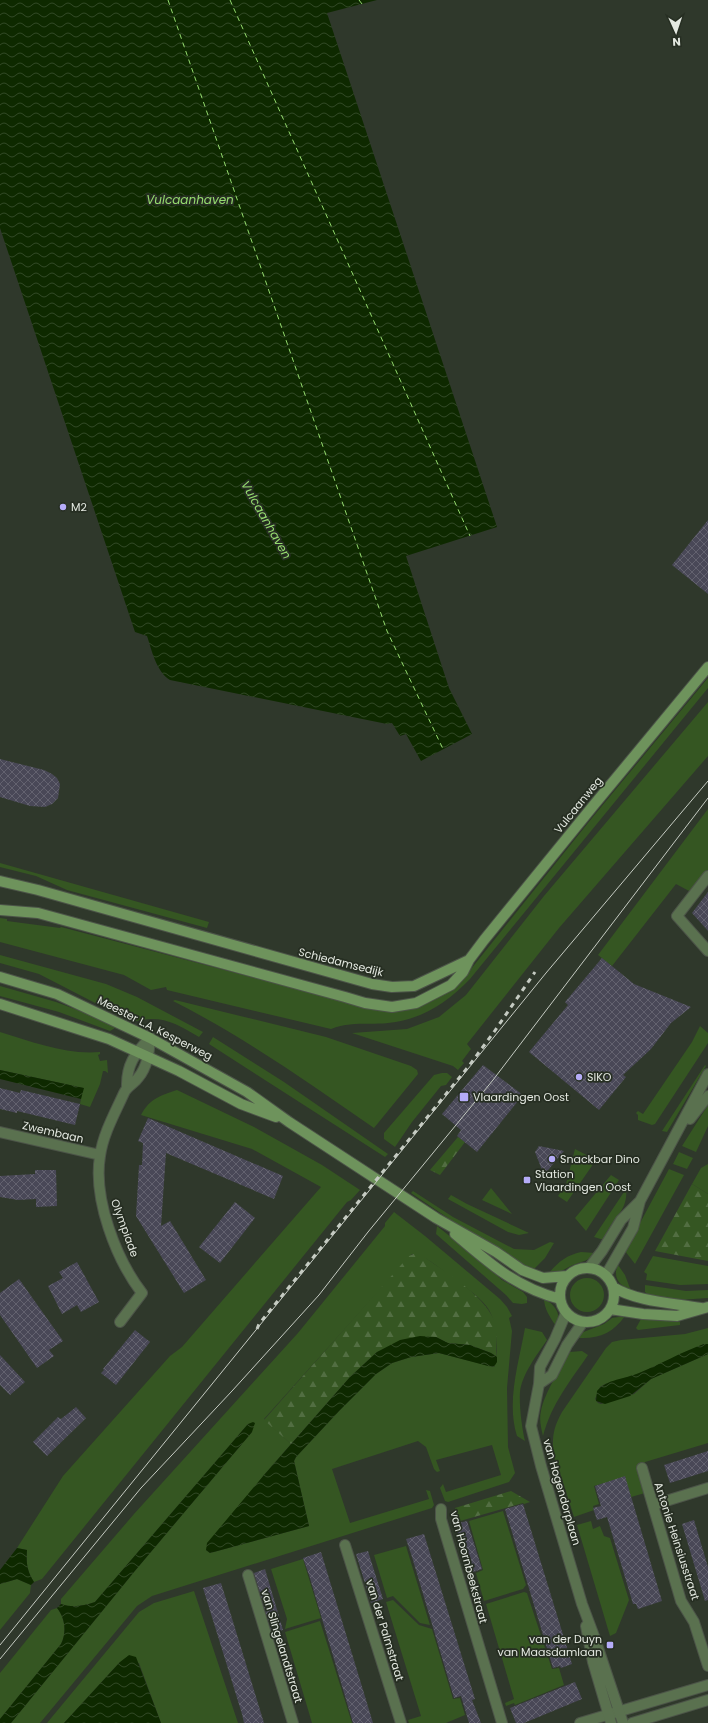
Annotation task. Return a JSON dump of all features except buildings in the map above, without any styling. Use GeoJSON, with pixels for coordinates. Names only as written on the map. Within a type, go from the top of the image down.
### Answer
{"type":"FeatureCollection","features":[{"type":"Feature","properties":{"kind":"main road","name":"Vulcaanweg"},"geometry":{"type":"LineString","coordinates":[[469,960],[593,806],[708,667]]}},
{"type":"Feature","properties":{"kind":"main road","name":"Schiedamsedijk"},"geometry":{"type":"LineString","coordinates":[[0,881],[38,890],[372,984],[392,987],[414,986],[469,960]]}},
{"type":"Feature","properties":{"kind":"main road"},"geometry":{"type":"LineString","coordinates":[[0,910],[38,913],[337,996],[365,1003],[392,1006],[416,1003],[451,985],[463,972],[469,960]]}},
{"type":"Feature","properties":{"kind":"main road","name":"Meester L.A. Kesperweg"},"geometry":{"type":"LineString","coordinates":[[0,977],[57,994],[150,1038],[247,1092],[289,1122],[436,1218],[496,1252],[522,1270],[543,1278],[567,1276]]}},
{"type":"Feature","properties":{"kind":"main road","name":"Meester L.A. Kesperweg"},"geometry":{"type":"LineString","coordinates":[[0,1004],[102,1036],[137,1051],[241,1104],[289,1122]]}},
{"type":"Feature","properties":{"kind":"main road","name":"Meester L.A. Kesperweg"},"geometry":{"type":"LineString","coordinates":[[436,1218],[488,1262],[515,1282],[540,1293],[560,1298]]}},
{"type":"Feature","properties":{"kind":"main road"},"geometry":{"type":"LineString","coordinates":[[613,1287],[614,1298],[610,1309],[599,1319],[583,1322],[574,1319],[566,1313],[560,1298],[561,1287],[567,1276],[577,1269],[589,1268],[598,1270],[606,1275],[613,1287],[620,1292],[633,1296],[706,1307]]}},
{"type":"Feature","properties":{"kind":"main road"},"geometry":{"type":"LineString","coordinates":[[610,1309],[643,1314],[678,1316],[706,1307]]}},
{"type":"Feature","properties":{"kind":"street"},"geometry":{"type":"LineString","coordinates":[[708,876],[677,916],[708,951]]}},
{"type":"Feature","properties":{"kind":"street","name":"Olympiade"},"geometry":{"type":"LineString","coordinates":[[127,1088],[126,1074],[137,1051],[150,1038]]}},
{"type":"Feature","properties":{"kind":"street","name":"Olympiade"},"geometry":{"type":"LineString","coordinates":[[120,1322],[142,1293],[132,1280],[115,1242],[102,1203],[99,1180],[100,1155],[110,1122],[127,1088],[138,1078],[149,1057],[150,1038]]}},
{"type":"Feature","properties":{"kind":"street"},"geometry":{"type":"LineString","coordinates":[[589,1268],[602,1251],[621,1220],[640,1200],[675,1138],[708,1074]]}},
{"type":"Feature","properties":{"kind":"street"},"geometry":{"type":"LineString","coordinates":[[675,1138],[708,1096]]}},
{"type":"Feature","properties":{"kind":"street","name":"Zwembaan"},"geometry":{"type":"LineString","coordinates":[[0,1132],[100,1155]]}},
{"type":"Feature","properties":{"kind":"street"},"geometry":{"type":"LineString","coordinates":[[606,1275],[633,1228],[640,1200]]}},
{"type":"Feature","properties":{"kind":"street","name":"van Hogendorplaan"},"geometry":{"type":"LineString","coordinates":[[566,1313],[540,1367],[539,1384],[531,1426],[543,1473],[582,1604],[623,1723]]}},
{"type":"Feature","properties":{"kind":"street"},"geometry":{"type":"LineString","coordinates":[[539,1384],[552,1375],[567,1345],[583,1322]]}},
{"type":"Feature","properties":{"kind":"street","name":"Antonie Heinsiusstraat"},"geometry":{"type":"LineString","coordinates":[[642,1468],[681,1601],[694,1622],[708,1666]]}},
{"type":"Feature","properties":{"kind":"street"},"geometry":{"type":"LineString","coordinates":[[653,1505],[708,1488]]}},
{"type":"Feature","properties":{"kind":"street","name":"van Hoornbeekstraat"},"geometry":{"type":"LineString","coordinates":[[441,1509],[442,1519],[502,1723]]}},
{"type":"Feature","properties":{"kind":"street","name":"van der Palmstraat"},"geometry":{"type":"LineString","coordinates":[[345,1545],[401,1723]]}},
{"type":"Feature","properties":{"kind":"street","name":"van Slingelandtstraat"},"geometry":{"type":"LineString","coordinates":[[248,1575],[293,1723]]}},
{"type":"Feature","properties":{"kind":"street","name":"van Hogendorplaan"},"geometry":{"type":"LineString","coordinates":[[582,1604],[588,1638],[610,1718]]}},
{"type":"Feature","properties":{"kind":"street"},"geometry":{"type":"LineString","coordinates":[[580,1723],[610,1718],[619,1711],[708,1685]]}},
{"type":"Feature","properties":{"kind":"street"},"geometry":{"type":"LineString","coordinates":[[632,1723],[708,1700]]}},
{"type":"Feature","properties":{"kind":"green space"},"geometry":{"type":"Polygon","coordinates":[[[708,678],[708,688],[470,979],[453,995],[423,1014],[388,1023],[345,1025],[331,1029],[167,990],[166,987],[151,990],[124,975],[0,942],[0,918],[7,919],[7,921],[61,927],[369,1008],[390,1011],[467,974],[592,818],[708,678]]]}},
{"type":"Feature","properties":{"kind":"green space"},"geometry":{"type":"Polygon","coordinates":[[[708,702],[708,756],[559,928],[467,1044],[471,1049],[462,1061],[464,1063],[458,1070],[453,1066],[352,1033],[407,1029],[439,1017],[466,995],[544,896],[708,702]]]}},
{"type":"Feature","properties":{"kind":"green space"},"geometry":{"type":"Polygon","coordinates":[[[708,809],[708,870],[691,892],[676,884],[612,966],[598,955],[708,809]]]}},
{"type":"Feature","properties":{"kind":"green space"},"geometry":{"type":"Polygon","coordinates":[[[0,863],[209,922],[207,928],[67,890],[36,876],[0,867],[0,863]]]}},
{"type":"Feature","properties":{"kind":"green space"},"geometry":{"type":"Polygon","coordinates":[[[0,955],[106,984],[137,997],[203,1032],[199,1037],[175,1024],[160,1020],[151,1019],[132,1022],[39,974],[0,963],[0,955]]]}},
{"type":"Feature","properties":{"kind":"green space"},"geometry":{"type":"Polygon","coordinates":[[[0,986],[56,1002],[107,1021],[115,1028],[110,1031],[59,1012],[0,996],[0,986]]]}},
{"type":"Feature","properties":{"kind":"green space"},"geometry":{"type":"Polygon","coordinates":[[[175,1000],[326,1037],[411,1066],[417,1070],[418,1074],[374,1128],[276,1061],[251,1045],[173,1001],[175,1000]]]}},
{"type":"Feature","properties":{"kind":"green space"},"geometry":{"type":"Polygon","coordinates":[[[700,1026],[708,1033],[708,1043],[655,1124],[652,1125],[638,1120],[638,1115],[636,1113],[638,1111],[643,1114],[692,1042],[700,1026]]]}},
{"type":"Feature","properties":{"kind":"green space"},"geometry":{"type":"Polygon","coordinates":[[[0,1032],[37,1044],[62,1050],[75,1052],[100,1052],[98,1055],[100,1061],[107,1060],[108,1073],[103,1071],[100,1084],[90,1107],[80,1104],[83,1088],[0,1070],[0,1032]]]}},
{"type":"Feature","properties":{"kind":"green space"},"geometry":{"type":"Polygon","coordinates":[[[213,1037],[284,1082],[388,1154],[385,1157],[209,1044],[213,1037]]]}},
{"type":"Feature","properties":{"kind":"green space"},"geometry":{"type":"Polygon","coordinates":[[[705,1065],[706,1066],[667,1132],[662,1131],[705,1065]]]}},
{"type":"Feature","properties":{"kind":"green space"},"geometry":{"type":"Polygon","coordinates":[[[447,1073],[452,1077],[446,1085],[441,1086],[412,1122],[395,1147],[384,1139],[384,1133],[434,1075],[447,1073]]]}},
{"type":"Feature","properties":{"kind":"green space"},"geometry":{"type":"Polygon","coordinates":[[[177,1090],[254,1127],[322,1165],[360,1190],[351,1200],[347,1202],[42,1579],[34,1582],[28,1567],[27,1550],[17,1548],[63,1476],[170,1356],[182,1347],[321,1187],[252,1149],[141,1115],[144,1109],[156,1098],[177,1090]]]}},
{"type":"Feature","properties":{"kind":"green space"},"geometry":{"type":"Polygon","coordinates":[[[708,1105],[708,1126],[696,1152],[682,1146],[708,1105]]]}},
{"type":"Feature","properties":{"kind":"green space"},"geometry":{"type":"Polygon","coordinates":[[[458,1137],[465,1142],[440,1175],[430,1170],[458,1137]]]}},
{"type":"Feature","properties":{"kind":"green space"},"geometry":{"type":"Polygon","coordinates":[[[575,1149],[596,1160],[567,1202],[558,1196],[566,1184],[575,1149]]]}},
{"type":"Feature","properties":{"kind":"green space"},"geometry":{"type":"Polygon","coordinates":[[[679,1152],[693,1158],[687,1169],[673,1164],[679,1152]]]}},
{"type":"Feature","properties":{"kind":"green space"},"geometry":{"type":"Polygon","coordinates":[[[708,1164],[708,1194],[692,1184],[701,1168],[708,1164]]]}},
{"type":"Feature","properties":{"kind":"green space"},"geometry":{"type":"Polygon","coordinates":[[[669,1169],[684,1175],[635,1264],[625,1251],[669,1169]]]}},
{"type":"Feature","properties":{"kind":"green space"},"geometry":{"type":"Polygon","coordinates":[[[611,1175],[619,1180],[586,1231],[575,1218],[611,1175]]]}},
{"type":"Feature","properties":{"kind":"green space"},"geometry":{"type":"Polygon","coordinates":[[[692,1184],[708,1194],[708,1261],[655,1251],[692,1184]]]}},
{"type":"Feature","properties":{"kind":"green space"},"geometry":{"type":"Polygon","coordinates":[[[491,1188],[512,1214],[482,1200],[491,1188]]]}},
{"type":"Feature","properties":{"kind":"green space"},"geometry":{"type":"Polygon","coordinates":[[[626,1189],[625,1204],[610,1227],[604,1240],[594,1237],[626,1189]]]}},
{"type":"Feature","properties":{"kind":"green space"},"geometry":{"type":"Polygon","coordinates":[[[413,1191],[453,1217],[514,1249],[534,1250],[550,1242],[554,1243],[545,1258],[533,1270],[476,1237],[411,1193],[413,1191]]]}},
{"type":"Feature","properties":{"kind":"green space"},"geometry":{"type":"Polygon","coordinates":[[[451,1195],[529,1233],[519,1235],[508,1232],[448,1199],[451,1195]]]}},
{"type":"Feature","properties":{"kind":"green space"},"geometry":{"type":"Polygon","coordinates":[[[394,1212],[500,1299],[512,1316],[509,1318],[512,1331],[507,1388],[508,1447],[515,1473],[509,1482],[448,1502],[445,1501],[440,1488],[443,1484],[446,1492],[501,1475],[492,1445],[436,1460],[440,1471],[437,1472],[434,1469],[426,1447],[418,1441],[332,1469],[350,1523],[429,1499],[426,1490],[430,1491],[434,1505],[432,1508],[152,1596],[137,1606],[40,1723],[11,1723],[134,1572],[252,1432],[248,1424],[95,1602],[70,1606],[61,1604],[61,1599],[134,1514],[298,1333],[385,1226],[385,1223],[394,1212]],[[412,1254],[264,1419],[291,1444],[264,1475],[206,1550],[210,1553],[309,1526],[294,1461],[296,1457],[376,1374],[392,1363],[411,1357],[439,1353],[494,1367],[497,1344],[493,1320],[487,1307],[479,1298],[464,1286],[431,1262],[412,1254]]]}},
{"type":"Feature","properties":{"kind":"green space"},"geometry":{"type":"Polygon","coordinates":[[[437,1226],[486,1265],[502,1280],[523,1292],[527,1297],[527,1303],[513,1303],[506,1295],[436,1234],[437,1226]]]}},
{"type":"Feature","properties":{"kind":"green space"},"geometry":{"type":"Polygon","coordinates":[[[581,1252],[595,1253],[586,1260],[560,1271],[549,1273],[563,1260],[571,1255],[581,1252]]]}},
{"type":"Feature","properties":{"kind":"green space"},"geometry":{"type":"Polygon","coordinates":[[[416,1253],[423,1256],[465,1286],[484,1304],[496,1325],[496,1356],[470,1345],[448,1343],[436,1337],[377,1352],[350,1377],[291,1444],[264,1420],[409,1256],[416,1253]]]}},
{"type":"Feature","properties":{"kind":"green space"},"geometry":{"type":"Polygon","coordinates":[[[653,1256],[708,1266],[708,1284],[680,1285],[646,1280],[647,1274],[644,1272],[653,1256]]]}},
{"type":"Feature","properties":{"kind":"green space"},"geometry":{"type":"Polygon","coordinates":[[[618,1265],[625,1275],[631,1291],[623,1287],[618,1281],[616,1269],[618,1265]]]}},
{"type":"Feature","properties":{"kind":"green space"},"geometry":{"type":"Polygon","coordinates":[[[584,1278],[590,1278],[594,1279],[601,1285],[604,1295],[603,1302],[597,1309],[590,1312],[584,1312],[580,1311],[573,1305],[570,1298],[570,1292],[571,1288],[577,1281],[584,1278]]]}},
{"type":"Feature","properties":{"kind":"green space"},"geometry":{"type":"Polygon","coordinates":[[[645,1285],[686,1291],[708,1290],[708,1298],[678,1300],[648,1295],[645,1292],[645,1285]]]}},
{"type":"Feature","properties":{"kind":"green space"},"geometry":{"type":"Polygon","coordinates":[[[544,1298],[551,1303],[558,1314],[558,1322],[556,1326],[546,1309],[544,1298]]]}},
{"type":"Feature","properties":{"kind":"green space"},"geometry":{"type":"Polygon","coordinates":[[[625,1316],[616,1327],[605,1334],[579,1338],[581,1333],[604,1324],[612,1318],[625,1316]]]}},
{"type":"Feature","properties":{"kind":"green space"},"geometry":{"type":"Polygon","coordinates":[[[641,1319],[680,1322],[680,1325],[638,1330],[636,1328],[641,1319]]]}},
{"type":"Feature","properties":{"kind":"green space"},"geometry":{"type":"Polygon","coordinates":[[[525,1328],[542,1332],[547,1340],[530,1365],[521,1385],[520,1410],[525,1441],[517,1436],[514,1423],[513,1396],[525,1328]]]}},
{"type":"Feature","properties":{"kind":"green space"},"geometry":{"type":"Polygon","coordinates":[[[708,1328],[708,1344],[704,1344],[638,1374],[605,1384],[600,1387],[595,1399],[601,1404],[634,1394],[651,1379],[708,1354],[708,1443],[645,1462],[644,1464],[637,1466],[645,1493],[631,1497],[625,1477],[594,1486],[599,1504],[593,1506],[594,1510],[574,1517],[556,1460],[554,1459],[553,1446],[556,1424],[562,1412],[606,1348],[612,1342],[621,1340],[685,1334],[708,1328]]]}},
{"type":"Feature","properties":{"kind":"green space"},"geometry":{"type":"Polygon","coordinates":[[[582,1351],[588,1355],[556,1403],[543,1436],[540,1424],[540,1414],[549,1389],[570,1352],[582,1351]]]}},
{"type":"Feature","properties":{"kind":"green space"},"geometry":{"type":"Polygon","coordinates":[[[511,1491],[530,1502],[460,1521],[455,1508],[511,1491]]]}},
{"type":"Feature","properties":{"kind":"green space"},"geometry":{"type":"Polygon","coordinates":[[[503,1511],[526,1585],[523,1589],[484,1601],[476,1573],[483,1570],[469,1521],[503,1511]]]}},
{"type":"Feature","properties":{"kind":"green space"},"geometry":{"type":"Polygon","coordinates":[[[591,1521],[593,1529],[600,1526],[604,1536],[610,1538],[629,1600],[616,1633],[610,1636],[577,1525],[591,1521]]]}},
{"type":"Feature","properties":{"kind":"green space"},"geometry":{"type":"Polygon","coordinates":[[[406,1546],[430,1625],[420,1623],[393,1596],[387,1598],[374,1555],[406,1546]]]}},
{"type":"Feature","properties":{"kind":"green space"},"geometry":{"type":"Polygon","coordinates":[[[303,1559],[321,1618],[285,1629],[287,1619],[271,1569],[303,1559]]]}},
{"type":"Feature","properties":{"kind":"green space"},"geometry":{"type":"Polygon","coordinates":[[[17,1579],[31,1585],[30,1593],[0,1630],[0,1584],[17,1579]]]}},
{"type":"Feature","properties":{"kind":"green space"},"geometry":{"type":"Polygon","coordinates":[[[194,1591],[238,1723],[161,1723],[139,1663],[120,1662],[64,1723],[47,1723],[139,1612],[154,1603],[194,1591]]]}},
{"type":"Feature","properties":{"kind":"green space"},"geometry":{"type":"Polygon","coordinates":[[[524,1592],[527,1593],[552,1669],[559,1668],[564,1685],[515,1705],[514,1703],[506,1706],[505,1703],[514,1699],[486,1604],[524,1592]]]}},
{"type":"Feature","properties":{"kind":"green space"},"geometry":{"type":"Polygon","coordinates":[[[393,1600],[419,1625],[432,1629],[453,1699],[460,1698],[465,1715],[446,1723],[409,1723],[408,1720],[421,1716],[386,1602],[393,1600]]]}},
{"type":"Feature","properties":{"kind":"green space"},"geometry":{"type":"Polygon","coordinates":[[[57,1608],[62,1616],[64,1625],[64,1635],[61,1644],[0,1719],[0,1673],[51,1610],[57,1608]]]}},
{"type":"Feature","properties":{"kind":"green space"},"geometry":{"type":"Polygon","coordinates":[[[320,1621],[352,1723],[312,1723],[285,1632],[320,1621]]]}},
{"type":"Feature","properties":{"kind":"water","name":"Vulcaanhaven"},"geometry":{"type":"Polygon","coordinates":[[[0,0],[377,0],[327,13],[497,527],[406,556],[449,688],[472,734],[421,761],[406,734],[400,736],[392,723],[387,724],[170,680],[158,666],[147,636],[135,632],[0,228],[0,0]]]}},
{"type":"Feature","properties":{"kind":"water"},"geometry":{"type":"Polygon","coordinates":[[[0,1070],[84,1088],[81,1099],[0,1079],[0,1070]]]}},
{"type":"Feature","properties":{"kind":"water"},"geometry":{"type":"Polygon","coordinates":[[[420,1336],[436,1337],[448,1343],[470,1345],[491,1353],[497,1357],[497,1362],[494,1367],[439,1353],[411,1357],[392,1363],[376,1374],[296,1457],[294,1461],[309,1526],[210,1553],[206,1550],[207,1543],[350,1377],[377,1352],[400,1340],[420,1336]]]}},
{"type":"Feature","properties":{"kind":"water"},"geometry":{"type":"Polygon","coordinates":[[[704,1344],[708,1344],[708,1354],[651,1379],[630,1396],[605,1404],[596,1401],[597,1391],[606,1384],[639,1373],[704,1344]]]}},
{"type":"Feature","properties":{"kind":"water"},"geometry":{"type":"Polygon","coordinates":[[[253,1422],[255,1423],[252,1432],[134,1572],[11,1723],[0,1723],[0,1719],[61,1644],[64,1635],[64,1625],[62,1616],[57,1608],[61,1604],[78,1606],[95,1602],[248,1424],[253,1422]]]}},
{"type":"Feature","properties":{"kind":"water"},"geometry":{"type":"Polygon","coordinates":[[[17,1548],[27,1550],[28,1567],[34,1582],[31,1585],[17,1579],[0,1584],[0,1570],[17,1548]]]}},
{"type":"Feature","properties":{"kind":"water"},"geometry":{"type":"Polygon","coordinates":[[[129,1655],[136,1657],[161,1723],[64,1723],[120,1662],[129,1655]]]}},
{"type":"Feature","properties":{"kind":"ferry route"},"geometry":{"type":"LineString","coordinates":[[168,0],[387,631],[443,749]]}},
{"type":"Feature","properties":{"kind":"ferry route"},"geometry":{"type":"LineString","coordinates":[[230,0],[470,536]]}},
{"type":"Feature","properties":{"kind":"ferry route"},"geometry":{"type":"LineString","coordinates":[[359,0],[362,4]]}},
{"type":"Feature","properties":{"kind":"tram line"},"geometry":{"type":"LineString","coordinates":[[0,1645],[546,973],[708,781]]}},
{"type":"Feature","properties":{"kind":"tram line"},"geometry":{"type":"LineString","coordinates":[[0,1659],[141,1488],[319,1295],[368,1232],[493,1080],[708,798]]}},
{"type":"Feature","properties":{"kind":"railway"},"geometry":{"type":"LineString","coordinates":[[257,1329],[259,1324],[468,1067],[535,972]]}},
{"type":"Feature","properties":{"kind":"place","name":"M2"},"geometry":{"type":"Point","coordinates":[63,507]}},
{"type":"Feature","properties":{"kind":"place","name":"SIKO"},"geometry":{"type":"Point","coordinates":[579,1077]}},
{"type":"Feature","properties":{"kind":"place","name":"Vlaardingen Oost"},"geometry":{"type":"Point","coordinates":[464,1097]}},
{"type":"Feature","properties":{"kind":"place","name":"Snackbar Dino"},"geometry":{"type":"Point","coordinates":[552,1159]}},
{"type":"Feature","properties":{"kind":"place","name":"Station Vlaardingen Oost"},"geometry":{"type":"Point","coordinates":[527,1180]}},
{"type":"Feature","properties":{"kind":"place","name":"van der Duyn van Maasdamlaan"},"geometry":{"type":"Point","coordinates":[610,1645]}}]}
